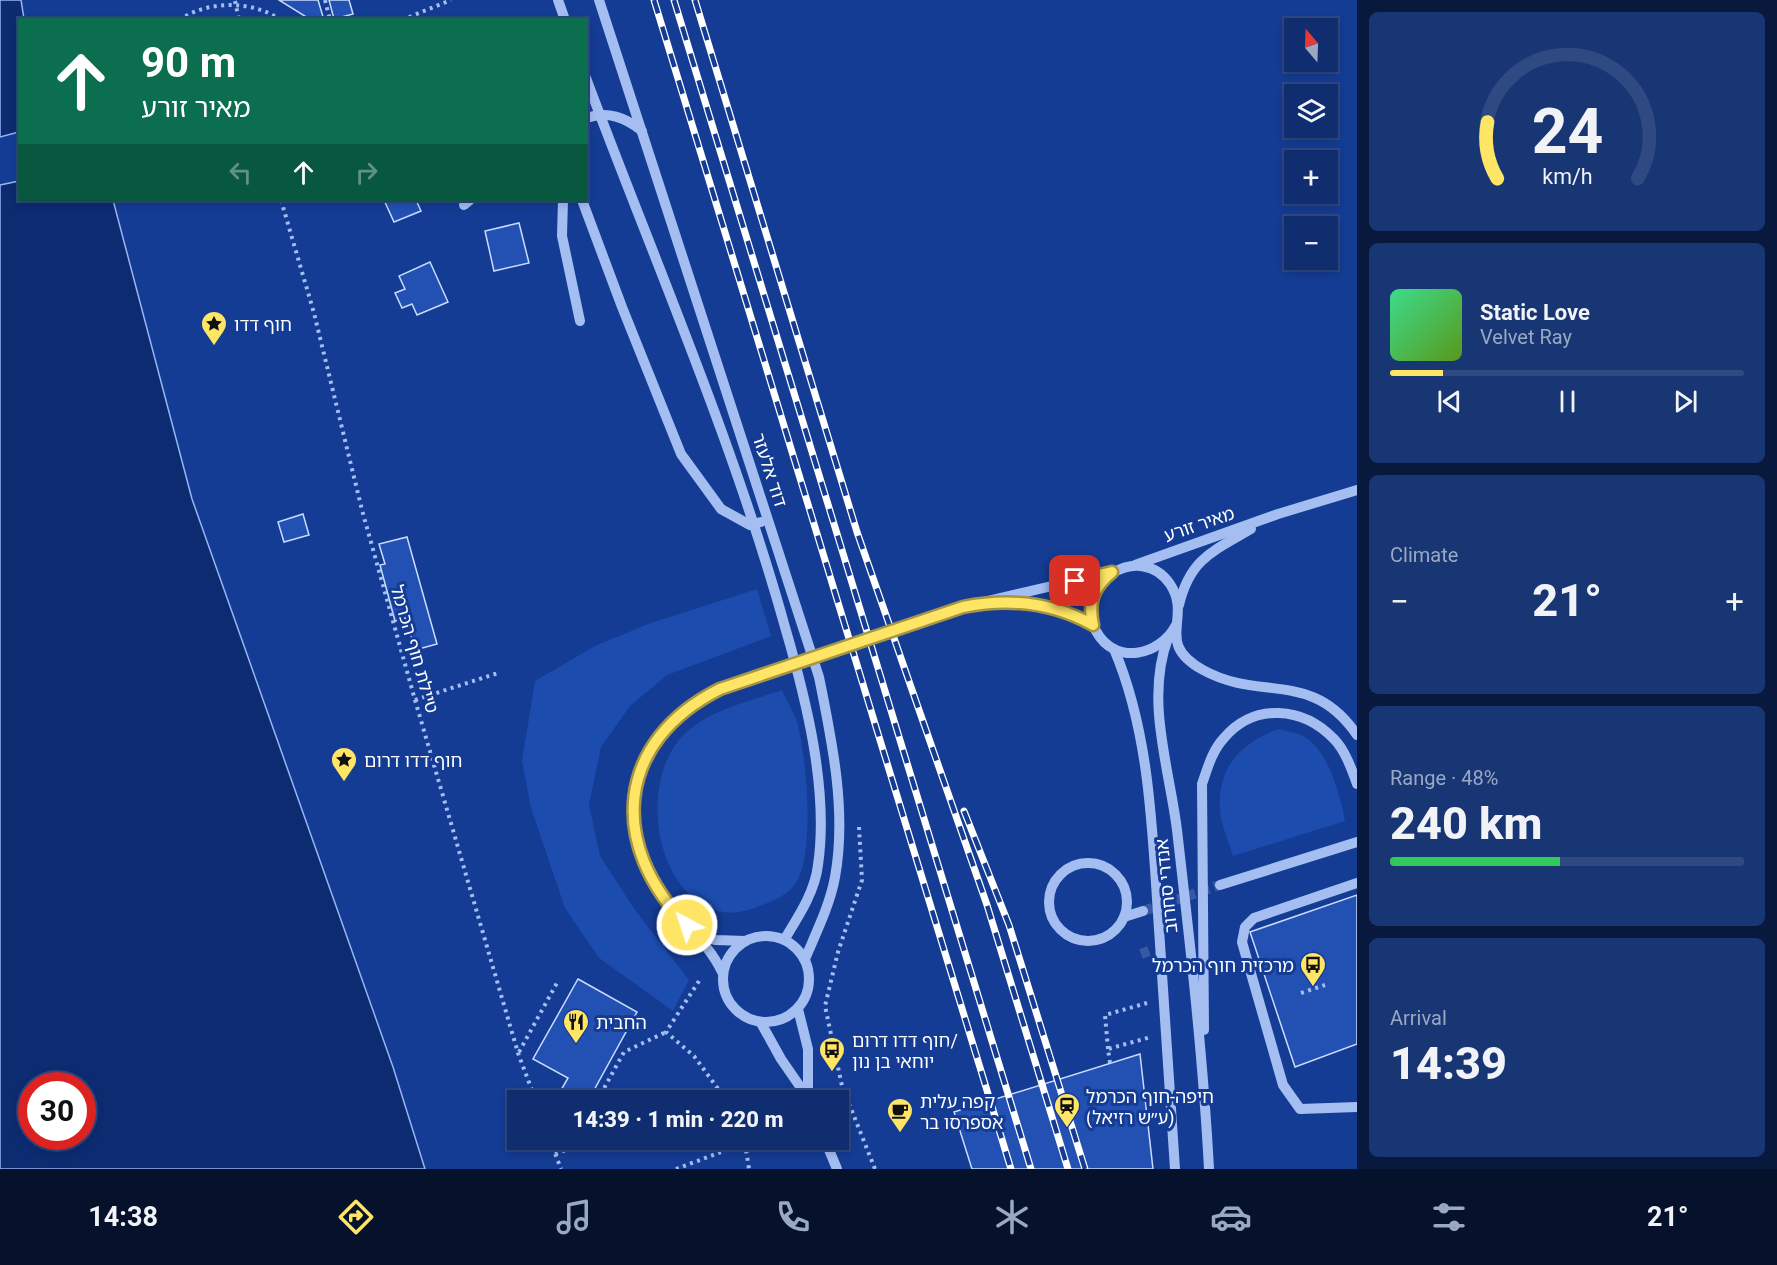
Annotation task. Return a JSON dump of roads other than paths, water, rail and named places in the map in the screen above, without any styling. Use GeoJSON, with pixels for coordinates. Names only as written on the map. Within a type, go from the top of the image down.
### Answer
{"type":"FeatureCollection","features":[{"type":"Feature","properties":{"kind":"street"},"geometry":{"type":"LineString","coordinates":[[558,0],[564,18]]}},
{"type":"Feature","properties":{"kind":"street","name":"דוד אלעזר"},"geometry":{"type":"LineString","coordinates":[[599,0],[819,677],[836,774],[838,825],[835,877],[824,914],[805,959]]}},
{"type":"Feature","properties":{"kind":"street","name":"דוד אלעזר"},"geometry":{"type":"LineString","coordinates":[[588,83],[756,525],[800,680],[818,768],[818,866],[807,900],[784,940]]}},
{"type":"Feature","properties":{"kind":"street"},"geometry":{"type":"LineString","coordinates":[[588,117],[600,114],[625,120],[642,132]]}},
{"type":"Feature","properties":{"kind":"street"},"geometry":{"type":"LineString","coordinates":[[563,201],[562,236],[580,321]]}},
{"type":"Feature","properties":{"kind":"street"},"geometry":{"type":"LineString","coordinates":[[582,201],[681,454],[721,509],[741,522],[756,525],[764,519],[764,504]]}},
{"type":"Feature","properties":{"kind":"street","name":"מאיר זורע"},"geometry":{"type":"LineString","coordinates":[[1131,566],[1278,514],[1357,490]]}},
{"type":"Feature","properties":{"kind":"street","name":"מאיר זורע"},"geometry":{"type":"LineString","coordinates":[[1178,610],[1183,587],[1192,568],[1207,554],[1278,514]]}},
{"type":"Feature","properties":{"kind":"street"},"geometry":{"type":"LineString","coordinates":[[723,972],[698,936],[676,914],[658,888],[640,855],[634,826],[633,796],[655,739],[670,721],[694,702],[743,681],[963,607],[1131,566],[1146,567],[1159,573],[1169,583],[1176,596],[1177,646],[1187,661],[1232,682],[1305,692],[1328,703],[1357,735]]}},
{"type":"Feature","properties":{"kind":"street"},"geometry":{"type":"LineString","coordinates":[[1112,572],[1102,580],[1091,601],[1093,625],[1105,643],[1114,649],[1128,653],[1143,653],[1157,648],[1168,638],[1176,625]]}},
{"type":"Feature","properties":{"kind":"street"},"geometry":{"type":"LineString","coordinates":[[993,601],[1054,608],[1093,625]]}},
{"type":"Feature","properties":{"kind":"street","name":"אנדרי סחרוב"},"geometry":{"type":"LineString","coordinates":[[1168,638],[1159,661],[1156,695],[1177,827],[1204,1087],[1209,1169]]}},
{"type":"Feature","properties":{"kind":"street","name":"אנדרי סחרוב"},"geometry":{"type":"LineString","coordinates":[[1114,649],[1128,682],[1140,734],[1154,844],[1176,1169]]}},
{"type":"Feature","properties":{"kind":"street"},"geometry":{"type":"LineString","coordinates":[[1204,1087],[1202,784],[1211,758],[1223,738],[1236,726],[1275,712],[1295,713],[1336,740],[1357,784]]}},
{"type":"Feature","properties":{"kind":"street"},"geometry":{"type":"LineString","coordinates":[[1220,885],[1357,842]]}},
{"type":"Feature","properties":{"kind":"street"},"geometry":{"type":"LineString","coordinates":[[1124,917],[1125,892],[1120,880],[1102,866],[1080,864],[1070,867],[1053,884],[1049,896],[1051,914],[1061,930],[1071,937],[1096,940],[1117,927],[1124,917],[1143,910]]}},
{"type":"Feature","properties":{"kind":"street"},"geometry":{"type":"LineString","coordinates":[[1357,883],[1254,918],[1245,927],[1242,942],[1283,1086],[1300,1108],[1357,1107]]}},
{"type":"Feature","properties":{"kind":"street"},"geometry":{"type":"LineString","coordinates":[[698,936],[724,941],[746,940],[758,936],[784,940],[796,948],[805,959],[809,985],[798,1009],[787,1017],[761,1023],[747,1019],[735,1011],[725,993],[723,972],[727,959],[746,940]]}},
{"type":"Feature","properties":{"kind":"street"},"geometry":{"type":"LineString","coordinates":[[798,1009],[808,1049],[809,1090]]}},
{"type":"Feature","properties":{"kind":"street"},"geometry":{"type":"LineString","coordinates":[[761,1023],[781,1059],[803,1090]]}},
{"type":"Feature","properties":{"kind":"street"},"geometry":{"type":"LineString","coordinates":[[829,1150],[837,1169]]}},
{"type":"Feature","properties":{"kind":"tunnel"},"geometry":{"type":"LineString","coordinates":[[1143,911],[1220,885]]}},
{"type":"Feature","properties":{"kind":"tunnel"},"geometry":{"type":"LineString","coordinates":[[1141,954],[1149,951]]}},
{"type":"Feature","properties":{"kind":"railway"},"geometry":{"type":"LineString","coordinates":[[654,0],[1011,1169]]}},
{"type":"Feature","properties":{"kind":"railway"},"geometry":{"type":"LineString","coordinates":[[674,0],[1031,1169]]}},
{"type":"Feature","properties":{"kind":"railway"},"geometry":{"type":"LineString","coordinates":[[695,0],[857,532],[987,905],[1068,1169]]}},
{"type":"Feature","properties":{"kind":"railway"},"geometry":{"type":"LineString","coordinates":[[964,811],[1009,925],[1085,1169]]}},
{"type":"Feature","properties":{"kind":"place","name":"חוף דדו"},"geometry":{"type":"Point","coordinates":[214,347]}},
{"type":"Feature","properties":{"kind":"place","name":"חוף דדו דרום"},"geometry":{"type":"Point","coordinates":[344,783]}},
{"type":"Feature","properties":{"kind":"place","name":"מרכזית חוף הכרמל"},"geometry":{"type":"Point","coordinates":[1313,988]}},
{"type":"Feature","properties":{"kind":"place","name":"החבית"},"geometry":{"type":"Point","coordinates":[576,1045]}},
{"type":"Feature","properties":{"kind":"place","name":"חוף דדו דרום/ יוחאי בן נון"},"geometry":{"type":"Point","coordinates":[832,1073]}},
{"type":"Feature","properties":{"kind":"place","name":"חיפה-חוף הכרמל (ע״ש רזיאל)"},"geometry":{"type":"Point","coordinates":[1067,1129]}},
{"type":"Feature","properties":{"kind":"place","name":"קפה עלית אספרסו בר"},"geometry":{"type":"Point","coordinates":[900,1134]}}]}
